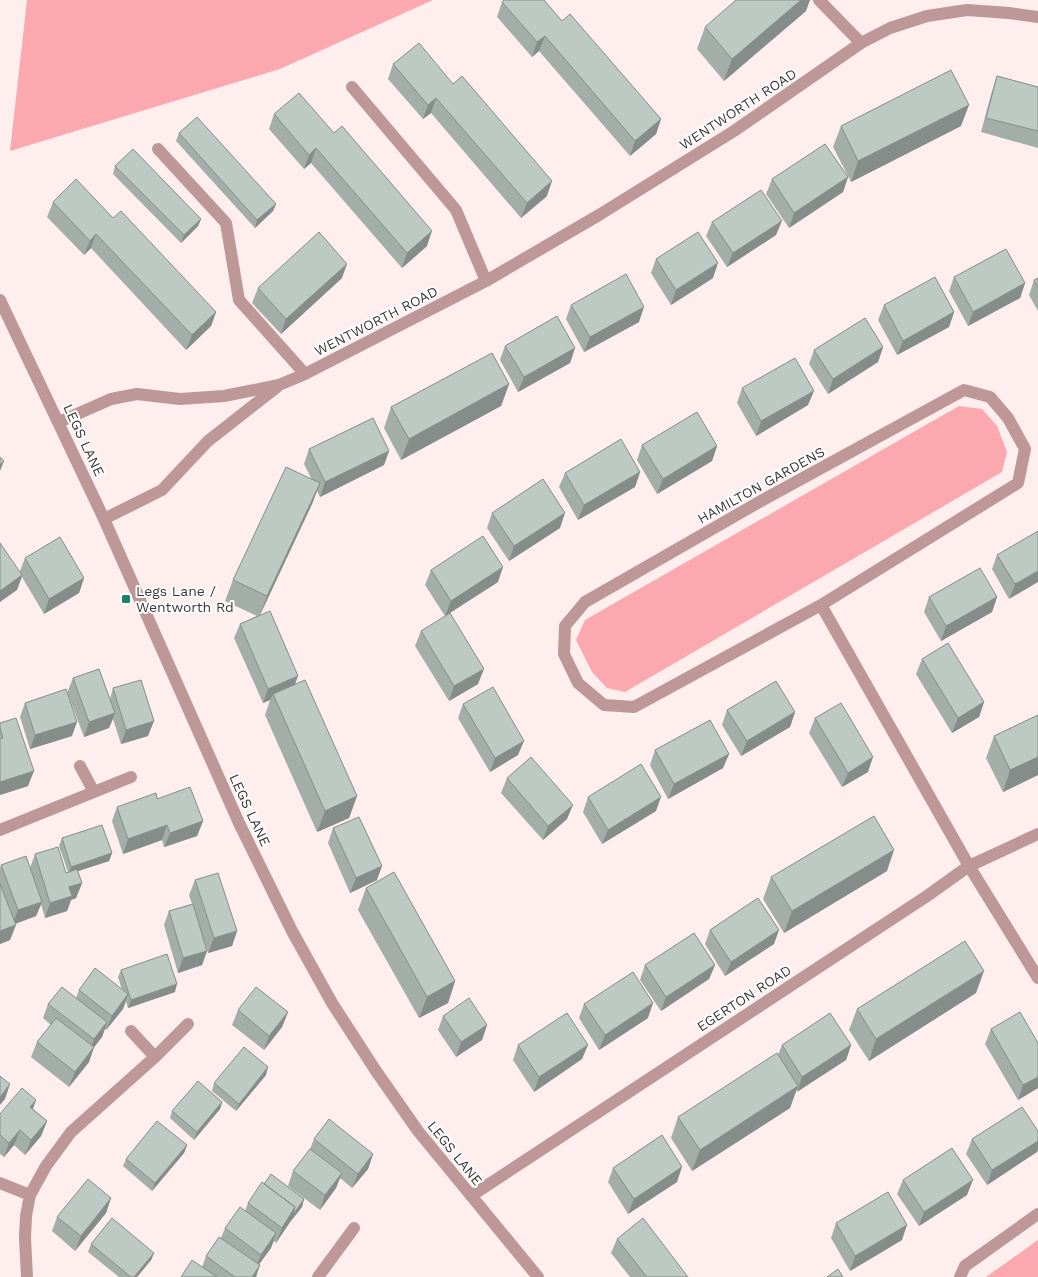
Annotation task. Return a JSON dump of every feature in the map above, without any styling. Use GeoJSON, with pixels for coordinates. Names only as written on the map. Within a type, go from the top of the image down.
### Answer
{"type":"FeatureCollection","features":[{"type":"Feature","properties":{"kind":"street"},"geometry":{"type":"LineString","coordinates":[[819,0],[861,43]]}},
{"type":"Feature","properties":{"kind":"street","name":"WENTWORTH ROAD"},"geometry":{"type":"LineString","coordinates":[[59,422],[111,399],[137,394],[180,399],[224,396],[279,385],[305,374],[486,282],[599,215],[734,131],[861,43],[890,28],[927,16],[1011,6],[1038,17]]}},
{"type":"Feature","properties":{"kind":"street"},"geometry":{"type":"LineString","coordinates":[[352,87],[456,210],[486,282]]}},
{"type":"Feature","properties":{"kind":"street"},"geometry":{"type":"LineString","coordinates":[[158,149],[226,223],[239,300],[305,374]]}},
{"type":"Feature","properties":{"kind":"street","name":"LEGS LANE"},"geometry":{"type":"LineString","coordinates":[[0,300],[3,310],[59,422],[104,519],[239,823],[292,931],[332,1004],[418,1131],[538,1277]]}},
{"type":"Feature","properties":{"kind":"street","name":"WENTWORTH ROAD"},"geometry":{"type":"LineString","coordinates":[[104,519],[162,490],[208,441],[279,385]]}},
{"type":"Feature","properties":{"kind":"street","name":"HAMILTON GARDENS"},"geometry":{"type":"LineString","coordinates":[[964,390],[990,397],[1008,418],[1025,450],[1018,483],[822,605],[634,707],[604,705],[578,683],[564,654],[564,626],[585,602],[761,501],[964,390]]}},
{"type":"Feature","properties":{"kind":"street"},"geometry":{"type":"LineString","coordinates":[[822,605],[969,866],[1038,978]]}},
{"type":"Feature","properties":{"kind":"street"},"geometry":{"type":"LineString","coordinates":[[80,766],[94,792]]}},
{"type":"Feature","properties":{"kind":"street"},"geometry":{"type":"LineString","coordinates":[[0,830],[131,777]]}},
{"type":"Feature","properties":{"kind":"street","name":"EGERTON ROAD"},"geometry":{"type":"LineString","coordinates":[[470,1196],[927,896],[969,866],[1038,834]]}},
{"type":"Feature","properties":{"kind":"street"},"geometry":{"type":"LineString","coordinates":[[27,1277],[26,1216],[30,1195],[46,1166],[71,1132],[155,1057],[188,1024]]}},
{"type":"Feature","properties":{"kind":"street"},"geometry":{"type":"LineString","coordinates":[[131,1031],[155,1057]]}},
{"type":"Feature","properties":{"kind":"street"},"geometry":{"type":"LineString","coordinates":[[0,1183],[30,1195]]}},
{"type":"Feature","properties":{"kind":"street"},"geometry":{"type":"LineString","coordinates":[[960,1277],[965,1266],[1038,1214]]}},
{"type":"Feature","properties":{"kind":"street"},"geometry":{"type":"LineString","coordinates":[[325,1275],[354,1228]]}},
{"type":"Feature","properties":{"kind":"shaded area"},"geometry":{"type":"Polygon","coordinates":[[[27,0],[433,0],[280,69],[10,151],[27,0]]]}},
{"type":"Feature","properties":{"kind":"shaded area"},"geometry":{"type":"Polygon","coordinates":[[[959,406],[982,409],[997,426],[1007,452],[1002,472],[625,692],[607,688],[592,672],[576,640],[585,620],[959,406]]]}},
{"type":"Feature","properties":{"kind":"shaded area"},"geometry":{"type":"Polygon","coordinates":[[[1038,1240],[1038,1277],[986,1277],[1038,1240]]]}},
{"type":"Feature","properties":{"kind":"building"},"geometry":{"type":"Polygon","coordinates":[[[504,0],[544,0],[562,21],[570,14],[661,119],[635,141],[545,36],[537,42],[502,2],[504,0]]]}},
{"type":"Feature","properties":{"kind":"building"},"geometry":{"type":"Polygon","coordinates":[[[736,0],[801,0],[732,59],[705,27],[736,0]]]}},
{"type":"Feature","properties":{"kind":"building"},"geometry":{"type":"Polygon","coordinates":[[[419,43],[453,84],[462,76],[552,181],[527,203],[436,98],[428,105],[393,64],[419,43]]]}},
{"type":"Feature","properties":{"kind":"building"},"geometry":{"type":"Polygon","coordinates":[[[951,70],[969,105],[858,161],[841,126],[951,70]]]}},
{"type":"Feature","properties":{"kind":"building"},"geometry":{"type":"Polygon","coordinates":[[[997,76],[1038,87],[1038,131],[986,118],[997,76]]]}},
{"type":"Feature","properties":{"kind":"building"},"geometry":{"type":"Polygon","coordinates":[[[299,93],[334,133],[342,126],[432,231],[407,253],[316,148],[309,155],[274,114],[299,93]]]}},
{"type":"Feature","properties":{"kind":"building"},"geometry":{"type":"Polygon","coordinates":[[[197,117],[276,204],[257,220],[179,133],[197,117]]]}},
{"type":"Feature","properties":{"kind":"building"},"geometry":{"type":"Polygon","coordinates":[[[825,144],[848,177],[794,213],[772,179],[825,144]]]}},
{"type":"Feature","properties":{"kind":"building"},"geometry":{"type":"Polygon","coordinates":[[[133,149],[201,219],[184,235],[115,166],[133,149]]]}},
{"type":"Feature","properties":{"kind":"building"},"geometry":{"type":"Polygon","coordinates":[[[76,179],[113,218],[121,211],[216,312],[192,335],[96,234],[90,241],[53,202],[76,179]]]}},
{"type":"Feature","properties":{"kind":"building"},"geometry":{"type":"Polygon","coordinates":[[[761,190],[782,221],[733,253],[712,222],[761,190]]]}},
{"type":"Feature","properties":{"kind":"building"},"geometry":{"type":"Polygon","coordinates":[[[319,232],[347,264],[286,319],[258,288],[319,232]]]}},
{"type":"Feature","properties":{"kind":"building"},"geometry":{"type":"Polygon","coordinates":[[[698,232],[718,263],[676,290],[656,259],[698,232]]]}},
{"type":"Feature","properties":{"kind":"building"},"geometry":{"type":"Polygon","coordinates":[[[1006,249],[1025,283],[973,312],[954,277],[1006,249]]]}},
{"type":"Feature","properties":{"kind":"building"},"geometry":{"type":"Polygon","coordinates":[[[626,274],[644,307],[590,337],[571,305],[626,274]]]}},
{"type":"Feature","properties":{"kind":"building"},"geometry":{"type":"Polygon","coordinates":[[[935,277],[954,312],[903,341],[884,305],[935,277]]]}},
{"type":"Feature","properties":{"kind":"building"},"geometry":{"type":"Polygon","coordinates":[[[1038,278],[1038,287],[1034,280],[1038,278]]]}},
{"type":"Feature","properties":{"kind":"building"},"geometry":{"type":"Polygon","coordinates":[[[557,316],[575,348],[524,377],[505,346],[557,316]]]}},
{"type":"Feature","properties":{"kind":"building"},"geometry":{"type":"Polygon","coordinates":[[[865,318],[883,347],[833,379],[814,350],[865,318]]]}},
{"type":"Feature","properties":{"kind":"building"},"geometry":{"type":"Polygon","coordinates":[[[492,353],[509,384],[409,439],[391,407],[492,353]]]}},
{"type":"Feature","properties":{"kind":"building"},"geometry":{"type":"Polygon","coordinates":[[[795,358],[814,391],[761,421],[742,388],[795,358]]]}},
{"type":"Feature","properties":{"kind":"building"},"geometry":{"type":"Polygon","coordinates":[[[697,412],[717,446],[663,479],[642,445],[697,412]]]}},
{"type":"Feature","properties":{"kind":"building"},"geometry":{"type":"Polygon","coordinates":[[[373,418],[389,451],[325,482],[309,449],[373,418]]]}},
{"type":"Feature","properties":{"kind":"building"},"geometry":{"type":"Polygon","coordinates":[[[621,439],[640,472],[584,505],[565,473],[621,439]]]}},
{"type":"Feature","properties":{"kind":"building"},"geometry":{"type":"Polygon","coordinates":[[[0,457],[4,461],[0,465],[0,457]]]}},
{"type":"Feature","properties":{"kind":"building"},"geometry":{"type":"Polygon","coordinates":[[[286,467],[320,483],[267,596],[233,580],[286,467]]]}},
{"type":"Feature","properties":{"kind":"building"},"geometry":{"type":"Polygon","coordinates":[[[543,479],[565,513],[514,546],[492,513],[543,479]]]}},
{"type":"Feature","properties":{"kind":"building"},"geometry":{"type":"Polygon","coordinates":[[[1038,531],[1038,571],[1015,584],[997,555],[1038,531]]]}},
{"type":"Feature","properties":{"kind":"building"},"geometry":{"type":"Polygon","coordinates":[[[483,536],[503,567],[451,601],[431,570],[483,536]]]}},
{"type":"Feature","properties":{"kind":"building"},"geometry":{"type":"Polygon","coordinates":[[[60,537],[84,578],[49,599],[25,558],[60,537]]]}},
{"type":"Feature","properties":{"kind":"building"},"geometry":{"type":"Polygon","coordinates":[[[0,543],[22,575],[0,591],[0,543]]]}},
{"type":"Feature","properties":{"kind":"building"},"geometry":{"type":"Polygon","coordinates":[[[980,568],[997,597],[946,626],[929,597],[980,568]]]}},
{"type":"Feature","properties":{"kind":"building"},"geometry":{"type":"Polygon","coordinates":[[[270,611],[298,676],[268,689],[240,624],[270,611]]]}},
{"type":"Feature","properties":{"kind":"building"},"geometry":{"type":"Polygon","coordinates":[[[450,613],[484,669],[454,686],[421,631],[450,613]]]}},
{"type":"Feature","properties":{"kind":"building"},"geometry":{"type":"Polygon","coordinates":[[[948,643],[984,702],[958,718],[922,659],[948,643]]]}},
{"type":"Feature","properties":{"kind":"building"},"geometry":{"type":"Polygon","coordinates":[[[99,669],[115,713],[89,722],[73,678],[99,669]]]}},
{"type":"Feature","properties":{"kind":"building"},"geometry":{"type":"Polygon","coordinates":[[[141,680],[154,721],[126,730],[113,688],[141,680]]]}},
{"type":"Feature","properties":{"kind":"building"},"geometry":{"type":"Polygon","coordinates":[[[305,680],[357,796],[325,811],[273,694],[305,680]]]}},
{"type":"Feature","properties":{"kind":"building"},"geometry":{"type":"Polygon","coordinates":[[[776,681],[795,712],[747,741],[727,710],[776,681]]]}},
{"type":"Feature","properties":{"kind":"building"},"geometry":{"type":"Polygon","coordinates":[[[493,687],[524,741],[495,758],[463,704],[493,687]]]}},
{"type":"Feature","properties":{"kind":"building"},"geometry":{"type":"Polygon","coordinates":[[[66,689],[77,722],[35,735],[25,703],[66,689]]]}},
{"type":"Feature","properties":{"kind":"building"},"geometry":{"type":"Polygon","coordinates":[[[841,703],[873,757],[848,773],[815,718],[841,703]]]}},
{"type":"Feature","properties":{"kind":"building"},"geometry":{"type":"Polygon","coordinates":[[[1038,715],[1038,757],[1010,770],[994,736],[1038,715]]]}},
{"type":"Feature","properties":{"kind":"building"},"geometry":{"type":"Polygon","coordinates":[[[16,718],[34,771],[0,782],[0,739],[3,738],[0,723],[16,718]]]}},
{"type":"Feature","properties":{"kind":"building"},"geometry":{"type":"Polygon","coordinates":[[[710,720],[729,754],[674,784],[655,750],[710,720]]]}},
{"type":"Feature","properties":{"kind":"building"},"geometry":{"type":"Polygon","coordinates":[[[531,757],[573,805],[548,826],[507,778],[531,757]]]}},
{"type":"Feature","properties":{"kind":"building"},"geometry":{"type":"Polygon","coordinates":[[[641,764],[661,797],[608,830],[588,797],[641,764]]]}},
{"type":"Feature","properties":{"kind":"building"},"geometry":{"type":"Polygon","coordinates":[[[190,787],[203,821],[170,833],[167,825],[128,839],[117,807],[156,793],[157,799],[190,787]]]}},
{"type":"Feature","properties":{"kind":"building"},"geometry":{"type":"Polygon","coordinates":[[[874,816],[894,850],[792,911],[771,877],[874,816]]]}},
{"type":"Feature","properties":{"kind":"building"},"geometry":{"type":"Polygon","coordinates":[[[359,817],[382,866],[356,878],[333,828],[359,817]]]}},
{"type":"Feature","properties":{"kind":"building"},"geometry":{"type":"Polygon","coordinates":[[[102,825],[112,853],[71,867],[62,838],[102,825]]]}},
{"type":"Feature","properties":{"kind":"building"},"geometry":{"type":"Polygon","coordinates":[[[58,847],[66,873],[77,869],[82,883],[69,887],[72,896],[50,903],[35,854],[58,847]]]}},
{"type":"Feature","properties":{"kind":"building"},"geometry":{"type":"Polygon","coordinates":[[[26,856],[42,902],[18,910],[1,865],[26,856]]]}},
{"type":"Feature","properties":{"kind":"building"},"geometry":{"type":"Polygon","coordinates":[[[394,872],[455,981],[427,997],[366,888],[394,872]]]}},
{"type":"Feature","properties":{"kind":"building"},"geometry":{"type":"Polygon","coordinates":[[[218,873],[237,931],[214,938],[195,880],[218,873]]]}},
{"type":"Feature","properties":{"kind":"building"},"geometry":{"type":"Polygon","coordinates":[[[0,884],[16,925],[0,931],[0,884]]]}},
{"type":"Feature","properties":{"kind":"building"},"geometry":{"type":"Polygon","coordinates":[[[758,898],[779,930],[731,962],[710,930],[758,898]]]}},
{"type":"Feature","properties":{"kind":"building"},"geometry":{"type":"Polygon","coordinates":[[[193,904],[207,951],[183,958],[169,911],[193,904]]]}},
{"type":"Feature","properties":{"kind":"building"},"geometry":{"type":"Polygon","coordinates":[[[694,933],[715,965],[666,997],[645,965],[694,933]]]}},
{"type":"Feature","properties":{"kind":"building"},"geometry":{"type":"Polygon","coordinates":[[[965,941],[984,971],[876,1039],[857,1009],[965,941]]]}},
{"type":"Feature","properties":{"kind":"building"},"geometry":{"type":"Polygon","coordinates":[[[167,954],[177,984],[131,1000],[121,970],[167,954]]]}},
{"type":"Feature","properties":{"kind":"building"},"geometry":{"type":"Polygon","coordinates":[[[95,968],[128,994],[112,1016],[79,990],[95,968]]]}},
{"type":"Feature","properties":{"kind":"building"},"geometry":{"type":"Polygon","coordinates":[[[633,972],[653,1003],[605,1035],[584,1004],[633,972]]]}},
{"type":"Feature","properties":{"kind":"building"},"geometry":{"type":"Polygon","coordinates":[[[62,987],[107,1022],[94,1039],[48,1004],[62,987]]]}},
{"type":"Feature","properties":{"kind":"building"},"geometry":{"type":"Polygon","coordinates":[[[256,987],[288,1012],[269,1036],[238,1010],[256,987]]]}},
{"type":"Feature","properties":{"kind":"building"},"geometry":{"type":"Polygon","coordinates":[[[469,998],[487,1025],[461,1042],[443,1016],[469,998]]]}},
{"type":"Feature","properties":{"kind":"building"},"geometry":{"type":"Polygon","coordinates":[[[1020,1012],[1038,1043],[1038,1077],[1023,1085],[991,1029],[1020,1012]]]}},
{"type":"Feature","properties":{"kind":"building"},"geometry":{"type":"Polygon","coordinates":[[[567,1013],[588,1045],[539,1077],[518,1045],[567,1013]]]}},
{"type":"Feature","properties":{"kind":"building"},"geometry":{"type":"Polygon","coordinates":[[[830,1013],[851,1045],[802,1077],[782,1045],[830,1013]]]}},
{"type":"Feature","properties":{"kind":"building"},"geometry":{"type":"Polygon","coordinates":[[[56,1018],[94,1047],[75,1072],[37,1042],[56,1018]]]}},
{"type":"Feature","properties":{"kind":"building"},"geometry":{"type":"Polygon","coordinates":[[[244,1047],[268,1067],[239,1104],[214,1083],[244,1047]]]}},
{"type":"Feature","properties":{"kind":"building"},"geometry":{"type":"Polygon","coordinates":[[[777,1053],[798,1086],[700,1150],[678,1117],[777,1053]]]}},
{"type":"Feature","properties":{"kind":"building"},"geometry":{"type":"Polygon","coordinates":[[[0,1076],[10,1084],[0,1097],[0,1076]]]}},
{"type":"Feature","properties":{"kind":"building"},"geometry":{"type":"Polygon","coordinates":[[[198,1081],[222,1102],[197,1132],[172,1111],[198,1081]]]}},
{"type":"Feature","properties":{"kind":"building"},"geometry":{"type":"Polygon","coordinates":[[[22,1088],[36,1100],[30,1107],[47,1121],[31,1140],[20,1130],[9,1143],[0,1135],[0,1114],[22,1088]]]}},
{"type":"Feature","properties":{"kind":"building"},"geometry":{"type":"Polygon","coordinates":[[[1022,1107],[1038,1131],[1038,1141],[992,1170],[972,1139],[1022,1107]]]}},
{"type":"Feature","properties":{"kind":"building"},"geometry":{"type":"Polygon","coordinates":[[[329,1119],[373,1154],[358,1174],[314,1139],[329,1119]]]}},
{"type":"Feature","properties":{"kind":"building"},"geometry":{"type":"Polygon","coordinates":[[[157,1121],[187,1145],[155,1183],[126,1159],[157,1121]]]}},
{"type":"Feature","properties":{"kind":"building"},"geometry":{"type":"Polygon","coordinates":[[[662,1135],[682,1167],[634,1199],[613,1168],[662,1135]]]}},
{"type":"Feature","properties":{"kind":"building"},"geometry":{"type":"Polygon","coordinates":[[[952,1148],[973,1180],[924,1212],[903,1180],[952,1148]]]}},
{"type":"Feature","properties":{"kind":"building"},"geometry":{"type":"Polygon","coordinates":[[[310,1149],[342,1173],[325,1195],[293,1171],[310,1149]]]}},
{"type":"Feature","properties":{"kind":"building"},"geometry":{"type":"Polygon","coordinates":[[[271,1174],[304,1199],[293,1215],[295,1207],[264,1184],[271,1174]]]}},
{"type":"Feature","properties":{"kind":"building"},"geometry":{"type":"Polygon","coordinates":[[[88,1179],[111,1198],[81,1236],[57,1217],[88,1179]]]}},
{"type":"Feature","properties":{"kind":"building"},"geometry":{"type":"Polygon","coordinates":[[[262,1182],[295,1207],[282,1228],[248,1203],[262,1182]]]}},
{"type":"Feature","properties":{"kind":"building"},"geometry":{"type":"Polygon","coordinates":[[[888,1192],[907,1225],[855,1256],[836,1223],[888,1192]]]}},
{"type":"Feature","properties":{"kind":"building"},"geometry":{"type":"Polygon","coordinates":[[[240,1207],[276,1233],[261,1255],[225,1228],[240,1207]]]}},
{"type":"Feature","properties":{"kind":"building"},"geometry":{"type":"Polygon","coordinates":[[[112,1218],[154,1253],[134,1277],[131,1277],[91,1244],[112,1218]]]}},
{"type":"Feature","properties":{"kind":"building"},"geometry":{"type":"Polygon","coordinates":[[[643,1218],[688,1277],[647,1277],[617,1239],[643,1218]]]}},
{"type":"Feature","properties":{"kind":"building"},"geometry":{"type":"Polygon","coordinates":[[[219,1237],[260,1265],[252,1277],[235,1277],[206,1256],[219,1237]]]}},
{"type":"Feature","properties":{"kind":"building"},"geometry":{"type":"Polygon","coordinates":[[[192,1260],[217,1277],[181,1277],[192,1260]]]}},
{"type":"Feature","properties":{"kind":"building"},"geometry":{"type":"Polygon","coordinates":[[[838,1269],[843,1277],[827,1277],[838,1269]]]}},
{"type":"Feature","properties":{"kind":"place","name":"Legs Lane / Wentworth Rd"},"geometry":{"type":"Point","coordinates":[126,599]}}]}
